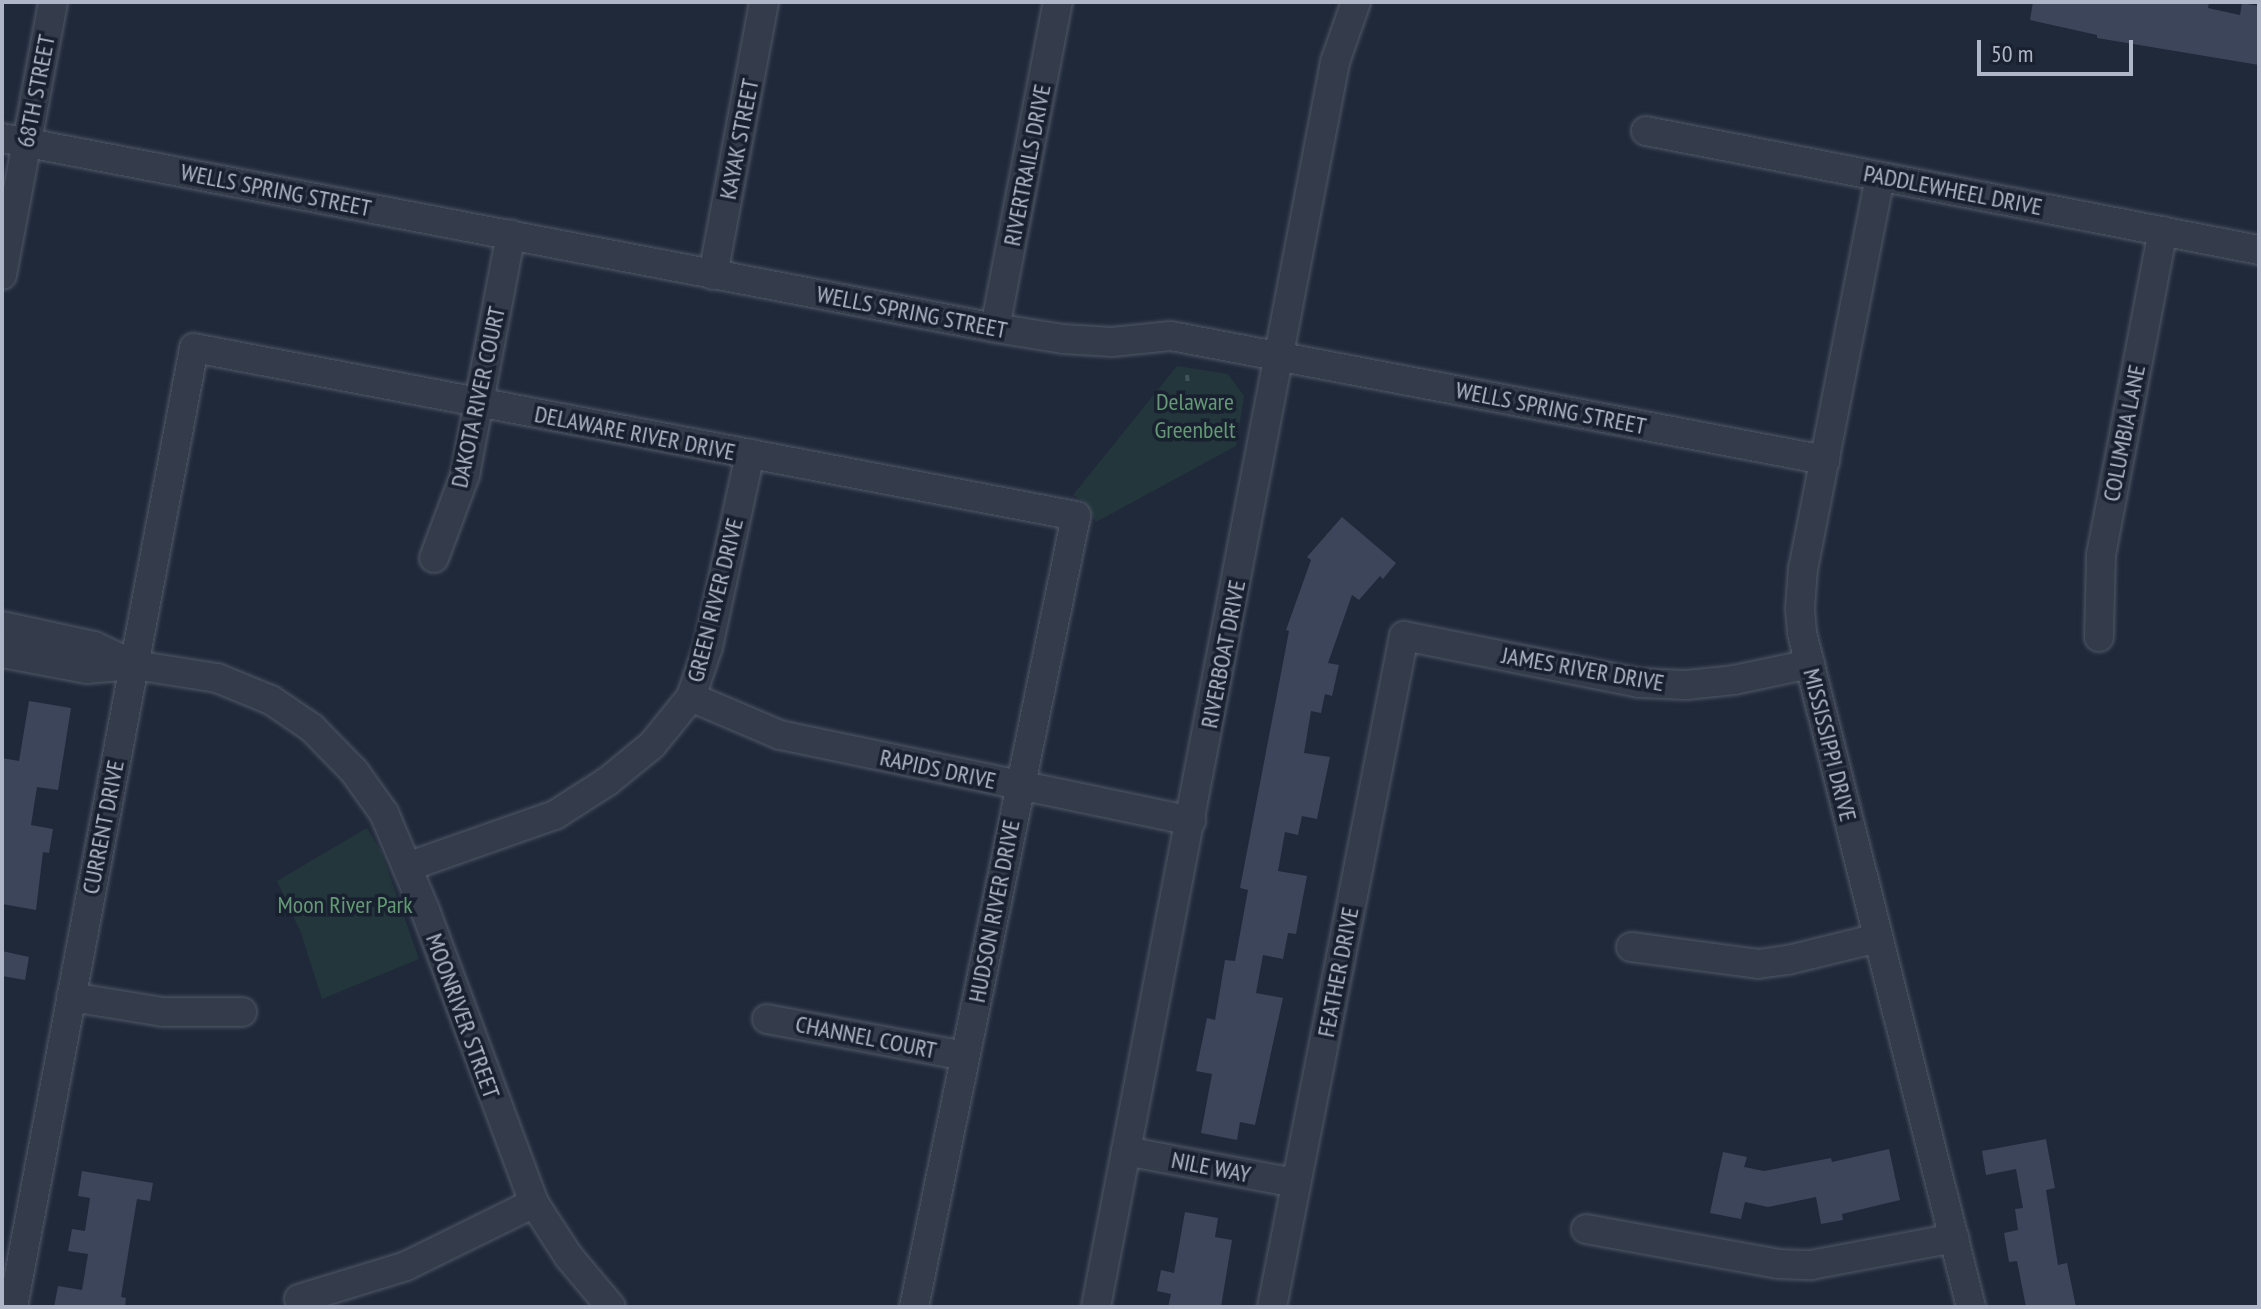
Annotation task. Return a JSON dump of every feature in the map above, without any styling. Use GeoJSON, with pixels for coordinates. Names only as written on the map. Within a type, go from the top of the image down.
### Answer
{"type":"FeatureCollection","features":[{"type":"Feature","properties":{"kind":"street","name":"68TH STREET"},"geometry":{"type":"LineString","coordinates":[[2,275],[14,141],[53,2]]}},
{"type":"Feature","properties":{"kind":"street","name":"KAYAK STREET"},"geometry":{"type":"LineString","coordinates":[[713,275],[764,2]]}},
{"type":"Feature","properties":{"kind":"street","name":"RIVERTRAILS DRIVE"},"geometry":{"type":"LineString","coordinates":[[995,328],[1058,2]]}},
{"type":"Feature","properties":{"kind":"street","name":"RIVERBOAT DRIVE"},"geometry":{"type":"LineString","coordinates":[[1096,1307],[1335,62],[1356,2]]}},
{"type":"Feature","properties":{"kind":"street","name":"PADDLEWHEEL DRIVE"},"geometry":{"type":"LineString","coordinates":[[1646,131],[2259,250]]}},
{"type":"Feature","properties":{"kind":"street","name":"WELLS SPRING STREET"},"geometry":{"type":"LineString","coordinates":[[14,141],[995,328],[1063,339],[1112,342],[1171,336],[1825,460]]}},
{"type":"Feature","properties":{"kind":"street","name":"MISSISSIPPI DRIVE"},"geometry":{"type":"LineString","coordinates":[[1880,177],[1803,568],[1800,609],[1810,664],[1971,1307]]}},
{"type":"Feature","properties":{"kind":"street","name":"COLUMBIA LANE"},"geometry":{"type":"LineString","coordinates":[[2099,637],[2101,555],[2163,231]]}},
{"type":"Feature","properties":{"kind":"street","name":"DAKOTA RIVER COURT"},"geometry":{"type":"LineString","coordinates":[[434,558],[465,475],[511,234]]}},
{"type":"Feature","properties":{"kind":"street","name":"DELAWARE RIVER DRIVE"},"geometry":{"type":"LineString","coordinates":[[194,348],[1076,516]]}},
{"type":"Feature","properties":{"kind":"street","name":"CURRENT DRIVE"},"geometry":{"type":"LineString","coordinates":[[13,1307],[194,348]]}},
{"type":"Feature","properties":{"kind":"street","name":"GREEN RIVER DRIVE"},"geometry":{"type":"LineString","coordinates":[[407,867],[555,815],[608,781],[652,745],[691,697],[708,647],[750,454]]}},
{"type":"Feature","properties":{"kind":"street","name":"HUDSON RIVER DRIVE"},"geometry":{"type":"LineString","coordinates":[[914,1307],[1076,516]]}},
{"type":"Feature","properties":{"kind":"street","name":"MOONRIVER STREET"},"geometry":{"type":"LineString","coordinates":[[2,626],[94,646],[134,665]]}},
{"type":"Feature","properties":{"kind":"street","name":"JAMES RIVER DRIVE"},"geometry":{"type":"LineString","coordinates":[[1404,636],[1639,683],[1686,685],[1722,682],[1810,664]]}},
{"type":"Feature","properties":{"kind":"street","name":"FEATHER DRIVE"},"geometry":{"type":"LineString","coordinates":[[1272,1307],[1404,636]]}},
{"type":"Feature","properties":{"kind":"street","name":"MOONRIVER STREET"},"geometry":{"type":"LineString","coordinates":[[2,653],[87,669],[134,665],[217,678],[271,700],[312,728],[354,771],[384,813],[407,867],[534,1203],[569,1257],[611,1307]]}},
{"type":"Feature","properties":{"kind":"street","name":"RAPIDS DRIVE"},"geometry":{"type":"LineString","coordinates":[[691,697],[780,735],[1191,821]]}},
{"type":"Feature","properties":{"kind":"street"},"geometry":{"type":"LineString","coordinates":[[1631,947],[1758,964],[1788,960],[1878,938]]}},
{"type":"Feature","properties":{"kind":"street"},"geometry":{"type":"LineString","coordinates":[[71,997],[163,1012],[242,1012]]}},
{"type":"Feature","properties":{"kind":"street","name":"CHANNEL COURT"},"geometry":{"type":"LineString","coordinates":[[767,1019],[965,1056]]}},
{"type":"Feature","properties":{"kind":"street","name":"NILE WAY"},"geometry":{"type":"LineString","coordinates":[[1126,1151],[1296,1183]]}},
{"type":"Feature","properties":{"kind":"street"},"geometry":{"type":"LineString","coordinates":[[299,1299],[406,1266],[534,1203]]}},
{"type":"Feature","properties":{"kind":"street"},"geometry":{"type":"LineString","coordinates":[[1586,1229],[1778,1264],[1811,1265],[1954,1238]]}},
{"type":"Feature","properties":{"kind":"path"},"geometry":{"type":"LineString","coordinates":[[1187,375],[1188,386]]}},
{"type":"Feature","properties":{"kind":"green space","name":"Delaware Greenbelt"},"geometry":{"type":"Polygon","coordinates":[[[1177,366],[1228,374],[1244,396],[1236,446],[1096,522],[1084,501],[1073,495],[1177,366]]]}},
{"type":"Feature","properties":{"kind":"green space","name":"Moon River Park"},"geometry":{"type":"Polygon","coordinates":[[[367,828],[381,851],[419,959],[322,999],[301,933],[277,881],[367,828]]]}},
{"type":"Feature","properties":{"kind":"building"},"geometry":{"type":"Polygon","coordinates":[[[2033,2],[2209,2],[2208,8],[2240,15],[2242,3],[2259,6],[2259,65],[2097,38],[2097,35],[2030,20],[2033,2]]]}},
{"type":"Feature","properties":{"kind":"building"},"geometry":{"type":"Polygon","coordinates":[[[1342,517],[1396,563],[1359,600],[1352,595],[1328,663],[1339,665],[1332,696],[1325,694],[1321,713],[1311,711],[1304,753],[1330,757],[1317,819],[1302,816],[1298,835],[1285,832],[1278,871],[1307,876],[1296,934],[1288,933],[1283,959],[1263,955],[1256,993],[1283,998],[1255,1125],[1240,1122],[1237,1140],[1201,1133],[1212,1074],[1196,1071],[1207,1018],[1215,1020],[1225,960],[1235,961],[1248,890],[1240,888],[1289,631],[1286,630],[1311,560],[1307,557],[1342,517]]]}},
{"type":"Feature","properties":{"kind":"building"},"geometry":{"type":"Polygon","coordinates":[[[29,701],[71,708],[58,790],[37,787],[31,825],[53,829],[49,853],[43,852],[36,910],[2,904],[2,758],[19,761],[29,701]]]}},
{"type":"Feature","properties":{"kind":"building"},"geometry":{"type":"Polygon","coordinates":[[[2,951],[29,957],[25,980],[2,976],[2,951]]]}},
{"type":"Feature","properties":{"kind":"building"},"geometry":{"type":"Polygon","coordinates":[[[2046,1139],[2055,1188],[2046,1190],[2058,1265],[2067,1263],[2076,1307],[2026,1307],[2017,1261],[2009,1262],[2004,1233],[2018,1230],[2015,1209],[2023,1208],[2016,1169],[1986,1175],[1982,1151],[2046,1139]]]}},
{"type":"Feature","properties":{"kind":"building"},"geometry":{"type":"Polygon","coordinates":[[[1889,1149],[1900,1200],[1842,1214],[1843,1220],[1821,1224],[1816,1197],[1768,1207],[1745,1202],[1741,1219],[1710,1213],[1723,1152],[1747,1157],[1744,1167],[1764,1171],[1831,1158],[1832,1162],[1889,1149]]]}},
{"type":"Feature","properties":{"kind":"building"},"geometry":{"type":"Polygon","coordinates":[[[82,1171],[153,1183],[150,1201],[137,1199],[121,1297],[126,1298],[125,1307],[54,1307],[58,1286],[82,1290],[88,1254],[68,1251],[72,1229],[85,1231],[90,1198],[78,1196],[82,1171]]]}},
{"type":"Feature","properties":{"kind":"building"},"geometry":{"type":"Polygon","coordinates":[[[1185,1212],[1218,1218],[1215,1237],[1232,1240],[1221,1307],[1168,1307],[1171,1294],[1157,1291],[1161,1270],[1174,1273],[1185,1212]]]}}]}
